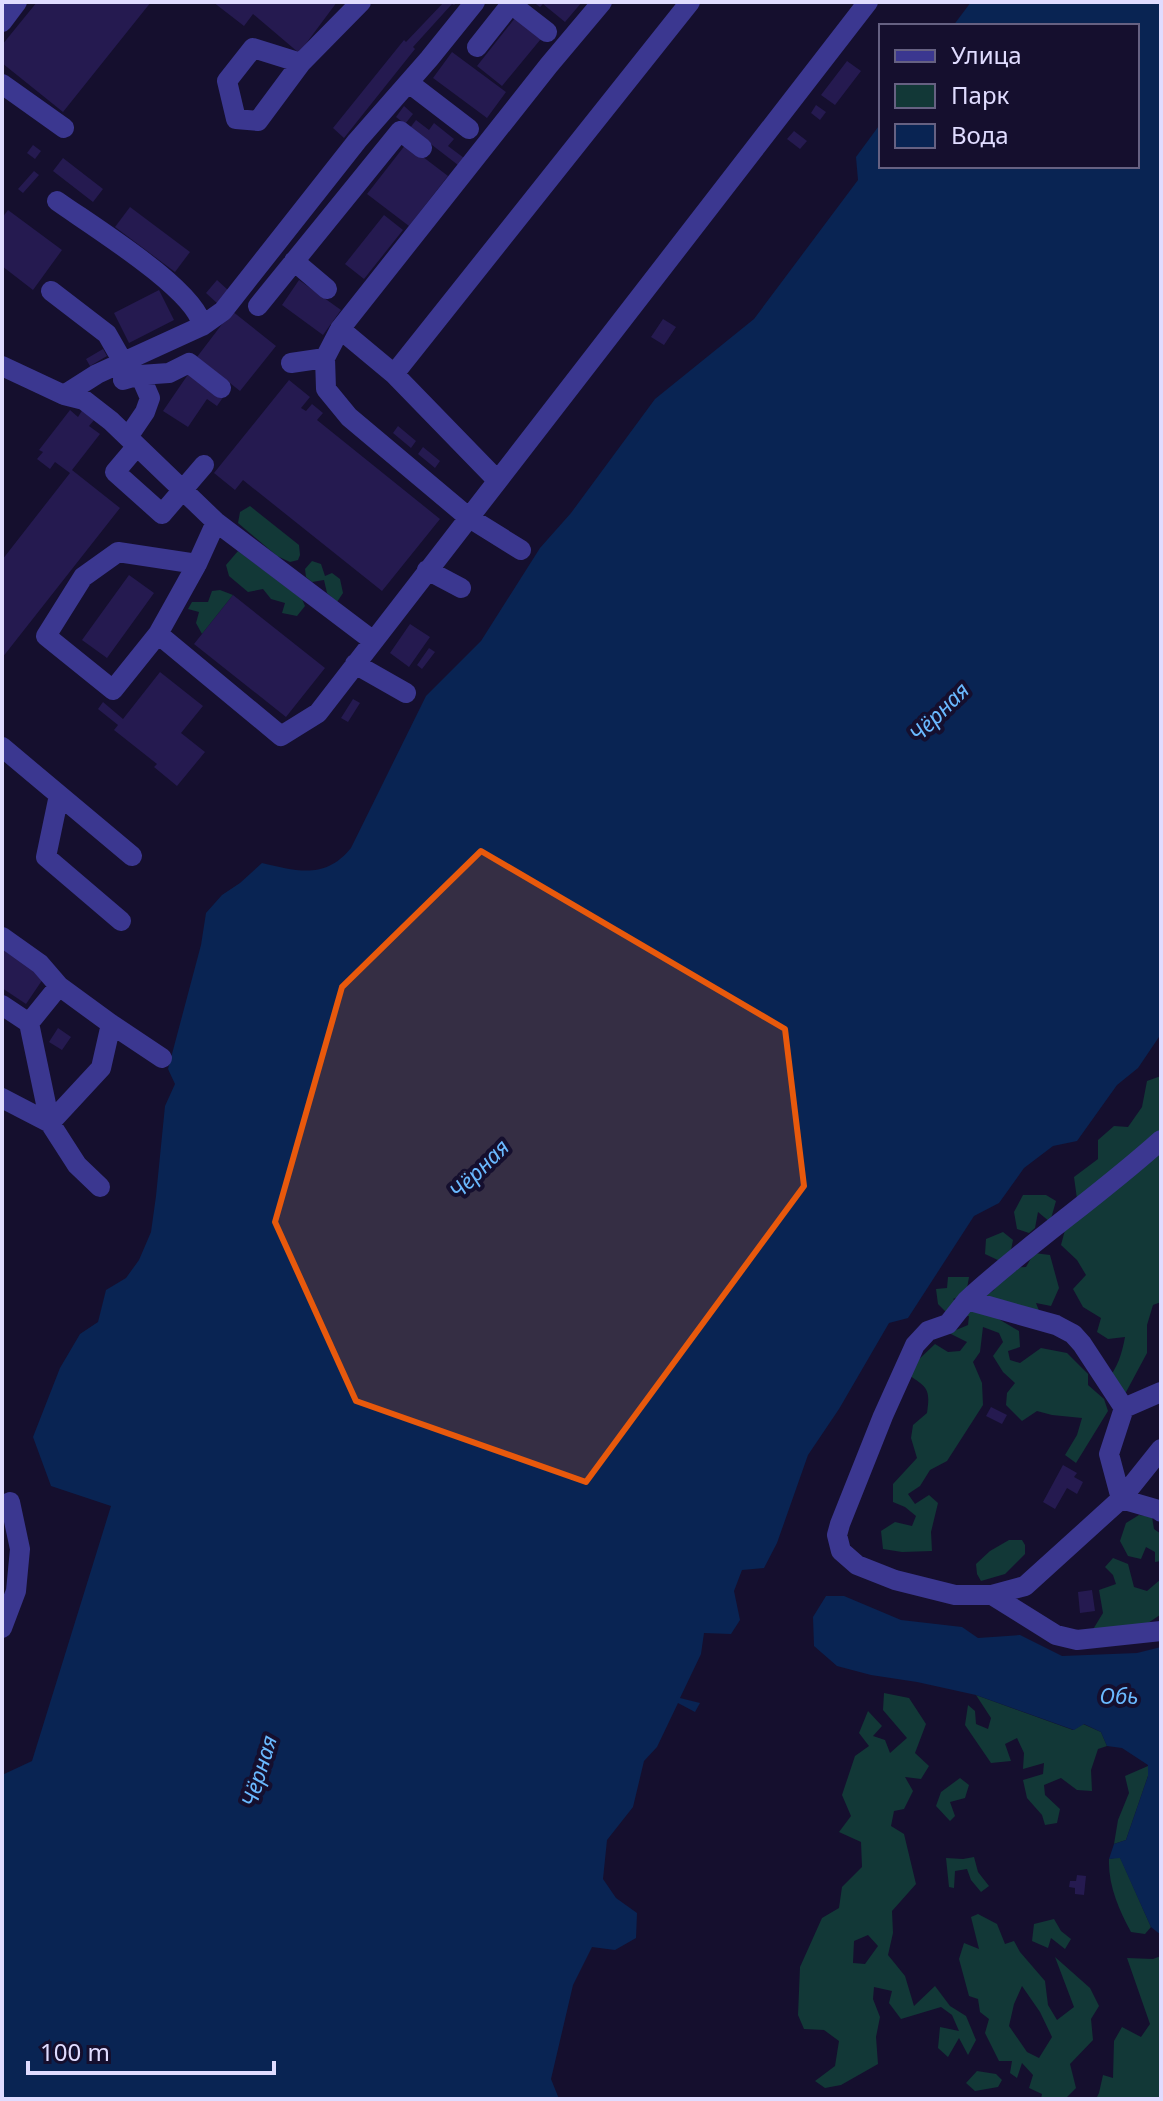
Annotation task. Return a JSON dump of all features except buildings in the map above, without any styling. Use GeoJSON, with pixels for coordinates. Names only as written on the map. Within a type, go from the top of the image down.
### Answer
{"type":"FeatureCollection","features":[{"type":"Feature","properties":{"kind":"lane"},"geometry":{"type":"LineString","coordinates":[[2,22],[17,2]]}},
{"type":"Feature","properties":{"kind":"lane"},"geometry":{"type":"LineString","coordinates":[[301,63],[361,2]]}},
{"type":"Feature","properties":{"kind":"lane"},"geometry":{"type":"LineString","coordinates":[[521,550],[468,517],[349,417],[326,389],[325,358],[340,329],[602,2]]}},
{"type":"Feature","properties":{"kind":"lane"},"geometry":{"type":"LineString","coordinates":[[394,374],[690,2]]}},
{"type":"Feature","properties":{"kind":"lane"},"geometry":{"type":"LineString","coordinates":[[158,634],[281,736],[318,713],[868,2]]}},
{"type":"Feature","properties":{"kind":"lane"},"geometry":{"type":"LineString","coordinates":[[129,372],[223,311],[263,248],[409,83],[475,3],[496,22]]}},
{"type":"Feature","properties":{"kind":"lane"},"geometry":{"type":"LineString","coordinates":[[477,47],[511,4],[547,32]]}},
{"type":"Feature","properties":{"kind":"lane"},"geometry":{"type":"LineString","coordinates":[[409,83],[469,129]]}},
{"type":"Feature","properties":{"kind":"lane"},"geometry":{"type":"LineString","coordinates":[[2,84],[64,128]]}},
{"type":"Feature","properties":{"kind":"lane"},"geometry":{"type":"LineString","coordinates":[[258,306],[400,131],[422,148]]}},
{"type":"Feature","properties":{"kind":"lane"},"geometry":{"type":"LineString","coordinates":[[357,141],[379,157]]}},
{"type":"Feature","properties":{"kind":"lane"},"geometry":{"type":"LineString","coordinates":[[57,201],[168,280],[201,317],[202,326]]}},
{"type":"Feature","properties":{"kind":"lane"},"geometry":{"type":"LineString","coordinates":[[294,261],[327,289]]}},
{"type":"Feature","properties":{"kind":"lane"},"geometry":{"type":"LineString","coordinates":[[51,291],[107,334],[129,372],[150,398],[133,442],[115,472],[162,514],[204,465]]}},
{"type":"Feature","properties":{"kind":"lane"},"geometry":{"type":"LineString","coordinates":[[340,329],[394,374],[497,480]]}},
{"type":"Feature","properties":{"kind":"lane"},"geometry":{"type":"LineString","coordinates":[[291,363],[325,358]]}},
{"type":"Feature","properties":{"kind":"lane"},"geometry":{"type":"LineString","coordinates":[[64,395],[97,374],[169,373],[189,363],[221,388]]}},
{"type":"Feature","properties":{"kind":"lane"},"geometry":{"type":"LineString","coordinates":[[4,373],[84,400],[133,442],[216,522],[372,640]]}},
{"type":"Feature","properties":{"kind":"lane"},"geometry":{"type":"LineString","coordinates":[[197,564],[118,552],[83,577],[46,636],[113,690],[158,634],[197,564],[216,522]]}},
{"type":"Feature","properties":{"kind":"lane"},"geometry":{"type":"LineString","coordinates":[[427,570],[461,588]]}},
{"type":"Feature","properties":{"kind":"lane"},"geometry":{"type":"LineString","coordinates":[[355,664],[406,693]]}},
{"type":"Feature","properties":{"kind":"lane"},"geometry":{"type":"LineString","coordinates":[[2,747],[132,856]]}},
{"type":"Feature","properties":{"kind":"lane"},"geometry":{"type":"LineString","coordinates":[[59,795],[46,857],[121,921]]}},
{"type":"Feature","properties":{"kind":"lane"},"geometry":{"type":"LineString","coordinates":[[2,937],[40,964],[59,986],[162,1058]]}},
{"type":"Feature","properties":{"kind":"lane"},"geometry":{"type":"LineString","coordinates":[[29,1023],[59,986]]}},
{"type":"Feature","properties":{"kind":"lane"},"geometry":{"type":"LineString","coordinates":[[2,1005],[29,1023],[50,1123],[77,1165],[100,1187]]}},
{"type":"Feature","properties":{"kind":"lane"},"geometry":{"type":"LineString","coordinates":[[50,1123],[101,1068],[111,1024]]}},
{"type":"Feature","properties":{"kind":"lane"},"geometry":{"type":"LineString","coordinates":[[2,1098],[50,1123]]}},
{"type":"Feature","properties":{"kind":"lane"},"geometry":{"type":"LineString","coordinates":[[1161,1140],[1135,1164],[1025,1249],[967,1300],[948,1324],[928,1331],[915,1345],[883,1416],[837,1535],[841,1551],[857,1565],[895,1580],[955,1595],[992,1595],[1025,1586],[1121,1499],[1161,1449]]}},
{"type":"Feature","properties":{"kind":"lane"},"geometry":{"type":"LineString","coordinates":[[967,1300],[1056,1325],[1073,1334],[1124,1408]]}},
{"type":"Feature","properties":{"kind":"lane"},"geometry":{"type":"LineString","coordinates":[[1121,1499],[1109,1454],[1124,1408],[1161,1392]]}},
{"type":"Feature","properties":{"kind":"lane"},"geometry":{"type":"LineString","coordinates":[[1121,1499],[1161,1512]]}},
{"type":"Feature","properties":{"kind":"lane"},"geometry":{"type":"LineString","coordinates":[[2,1628],[20,1549],[10,1502]]}},
{"type":"Feature","properties":{"kind":"lane"},"geometry":{"type":"LineString","coordinates":[[992,1595],[1056,1635],[1077,1640],[1161,1631]]}},
{"type":"Feature","properties":{"kind":"highlighted area"},"geometry":{"type":"Polygon","coordinates":[[[481,851],[785,1029],[804,1186],[586,1482],[356,1401],[275,1222],[342,987],[481,851]]]}},
{"type":"Feature","properties":{"kind":"green space"},"geometry":{"type":"Polygon","coordinates":[[[250,506],[299,545],[298,560],[290,562],[277,556],[238,523],[240,512],[250,506]]]}},
{"type":"Feature","properties":{"kind":"green space"},"geometry":{"type":"Polygon","coordinates":[[[238,551],[302,599],[305,606],[297,616],[282,613],[285,603],[271,599],[263,589],[248,592],[229,576],[226,565],[238,551]]]}},
{"type":"Feature","properties":{"kind":"green space"},"geometry":{"type":"Polygon","coordinates":[[[312,561],[321,564],[325,576],[332,573],[340,579],[343,593],[337,602],[327,593],[324,580],[312,582],[306,577],[305,569],[312,561]]]}},
{"type":"Feature","properties":{"kind":"green space"},"geometry":{"type":"Polygon","coordinates":[[[220,590],[233,595],[202,634],[196,623],[199,612],[188,609],[192,602],[208,602],[212,591],[220,590]]]}},
{"type":"Feature","properties":{"kind":"green space"},"geometry":{"type":"Polygon","coordinates":[[[1161,1076],[1161,1135],[1077,1199],[1074,1177],[1098,1159],[1098,1140],[1114,1126],[1128,1127],[1142,1107],[1147,1081],[1161,1076]]]}},
{"type":"Feature","properties":{"kind":"green space"},"geometry":{"type":"Polygon","coordinates":[[[1161,1145],[1161,1302],[1153,1305],[1147,1325],[1147,1353],[1125,1394],[1106,1381],[1119,1360],[1125,1337],[1108,1339],[1097,1332],[1101,1318],[1083,1307],[1073,1289],[1086,1275],[1077,1260],[1061,1245],[1065,1230],[1161,1145]]]}},
{"type":"Feature","properties":{"kind":"green space"},"geometry":{"type":"Polygon","coordinates":[[[1023,1195],[1046,1195],[1056,1201],[1050,1222],[1038,1212],[1035,1228],[1029,1233],[1017,1229],[1014,1212],[1023,1195]]]}},
{"type":"Feature","properties":{"kind":"green space"},"geometry":{"type":"Polygon","coordinates":[[[1003,1232],[1013,1240],[1010,1255],[1002,1262],[985,1254],[986,1239],[1003,1232]]]}},
{"type":"Feature","properties":{"kind":"green space"},"geometry":{"type":"Polygon","coordinates":[[[1034,1253],[1050,1255],[1059,1288],[1051,1306],[1036,1303],[1041,1316],[980,1300],[994,1290],[1006,1272],[1026,1267],[1034,1253]]]}},
{"type":"Feature","properties":{"kind":"green space"},"geometry":{"type":"Polygon","coordinates":[[[948,1277],[969,1277],[966,1294],[953,1299],[965,1309],[985,1311],[1019,1331],[1020,1347],[1008,1351],[1010,1360],[1020,1363],[1041,1348],[1067,1353],[1088,1374],[1088,1385],[1104,1399],[1108,1411],[1076,1463],[1065,1455],[1077,1435],[1082,1418],[1037,1411],[1022,1421],[1006,1405],[1007,1393],[1015,1383],[993,1356],[1003,1342],[999,1333],[983,1327],[980,1352],[973,1362],[982,1383],[983,1405],[947,1461],[930,1470],[920,1486],[908,1494],[915,1504],[929,1495],[938,1503],[931,1532],[932,1551],[883,1549],[881,1531],[895,1522],[912,1526],[916,1516],[893,1502],[893,1484],[917,1458],[911,1438],[913,1425],[927,1413],[927,1391],[910,1376],[915,1363],[935,1344],[948,1352],[960,1351],[967,1342],[949,1333],[968,1325],[969,1316],[952,1318],[938,1304],[936,1289],[947,1288],[948,1277]]]}},
{"type":"Feature","properties":{"kind":"green space"},"geometry":{"type":"Polygon","coordinates":[[[1139,1515],[1152,1517],[1154,1529],[1161,1534],[1161,1561],[1155,1562],[1155,1552],[1146,1547],[1141,1559],[1128,1556],[1120,1541],[1126,1523],[1139,1515]]]}},
{"type":"Feature","properties":{"kind":"green space"},"geometry":{"type":"Polygon","coordinates":[[[1009,1540],[1022,1540],[1025,1554],[1005,1574],[981,1581],[976,1564],[1009,1540]]]}},
{"type":"Feature","properties":{"kind":"green space"},"geometry":{"type":"Polygon","coordinates":[[[1113,1558],[1128,1564],[1134,1587],[1147,1591],[1161,1579],[1161,1616],[1148,1623],[1092,1631],[1103,1613],[1099,1590],[1116,1584],[1105,1567],[1113,1558]]]}},
{"type":"Feature","properties":{"kind":"green space"},"geometry":{"type":"Polygon","coordinates":[[[884,1693],[909,1698],[926,1724],[915,1753],[929,1766],[921,1779],[905,1777],[913,1791],[904,1809],[894,1811],[891,1826],[904,1834],[916,1884],[892,1911],[893,1933],[888,1955],[905,1976],[914,2006],[935,1986],[950,2006],[966,2016],[976,2040],[968,2055],[959,2038],[948,2057],[938,2048],[940,2027],[959,2031],[952,2015],[941,2007],[901,2019],[889,2003],[892,1991],[874,1987],[873,1999],[880,2017],[876,2037],[878,2064],[841,2085],[825,2088],[815,2081],[835,2066],[839,2041],[824,2030],[804,2029],[798,2015],[800,1967],[822,1918],[839,1908],[842,1887],[862,1867],[861,1842],[839,1832],[851,1816],[842,1795],[855,1756],[869,1746],[859,1733],[868,1711],[882,1726],[873,1736],[885,1740],[890,1753],[907,1738],[883,1710],[884,1693]],[[868,1935],[854,1941],[853,1963],[865,1964],[878,1946],[868,1935]]]}},
{"type":"Feature","properties":{"kind":"green space"},"geometry":{"type":"Polygon","coordinates":[[[976,1695],[1073,1730],[1083,1724],[1101,1732],[1107,1746],[1098,1749],[1091,1770],[1092,1791],[1077,1790],[1061,1778],[1044,1785],[1045,1795],[1060,1809],[1057,1823],[1045,1825],[1042,1815],[1027,1798],[1023,1780],[1043,1774],[1044,1763],[1023,1769],[1024,1753],[1017,1738],[1005,1744],[1011,1761],[991,1763],[965,1725],[968,1705],[975,1711],[976,1724],[988,1729],[991,1718],[976,1695]]]}},
{"type":"Feature","properties":{"kind":"green space"},"geometry":{"type":"Polygon","coordinates":[[[1148,1766],[1148,1776],[1126,1840],[1114,1844],[1118,1820],[1129,1793],[1125,1776],[1148,1766]]]}},
{"type":"Feature","properties":{"kind":"green space"},"geometry":{"type":"Polygon","coordinates":[[[960,1778],[969,1785],[965,1798],[950,1802],[955,1816],[950,1821],[936,1806],[941,1792],[960,1778]]]}},
{"type":"Feature","properties":{"kind":"green space"},"geometry":{"type":"Polygon","coordinates":[[[974,1857],[978,1872],[989,1886],[981,1892],[967,1869],[955,1871],[954,1888],[949,1887],[946,1858],[974,1857]]]}},
{"type":"Feature","properties":{"kind":"green space"},"geometry":{"type":"Polygon","coordinates":[[[1120,1857],[1151,1927],[1145,1934],[1131,1932],[1115,1897],[1109,1859],[1120,1857]]]}},
{"type":"Feature","properties":{"kind":"green space"},"geometry":{"type":"Polygon","coordinates":[[[978,1914],[997,1924],[1005,1944],[1014,1941],[1045,1981],[1048,2005],[1057,2020],[1074,2007],[1055,1957],[1090,1988],[1099,2006],[1091,2019],[1093,2040],[1070,2064],[1076,2088],[1065,2099],[1041,2099],[1042,2094],[1029,2088],[1033,2075],[1022,2063],[1017,2078],[1010,2073],[1012,2061],[999,2061],[985,2033],[989,2019],[980,2012],[978,1999],[969,1996],[959,1959],[964,1943],[979,1949],[971,1917],[978,1914]],[[1022,1986],[1009,2026],[1027,2052],[1039,2058],[1052,2037],[1022,1986]]]}},
{"type":"Feature","properties":{"kind":"green space"},"geometry":{"type":"Polygon","coordinates":[[[1054,1919],[1061,1931],[1071,1939],[1065,1949],[1051,1938],[1048,1948],[1032,1941],[1034,1924],[1054,1919]]]}},
{"type":"Feature","properties":{"kind":"green space"},"geometry":{"type":"Polygon","coordinates":[[[1161,1956],[1161,2099],[1096,2099],[1103,2075],[1113,2078],[1114,2041],[1122,2027],[1141,2037],[1150,2024],[1127,1958],[1153,1959],[1161,1956]]]}},
{"type":"Feature","properties":{"kind":"green space"},"geometry":{"type":"Polygon","coordinates":[[[977,2071],[996,2074],[1002,2080],[998,2087],[975,2091],[966,2083],[977,2071]]]}},
{"type":"Feature","properties":{"kind":"water","name":"Чёрная"},"geometry":{"type":"Polygon","coordinates":[[[971,2],[1161,2],[1161,1034],[1138,1068],[1117,1085],[1077,1141],[1053,1146],[1024,1168],[999,1203],[974,1216],[908,1318],[889,1323],[808,1455],[777,1543],[764,1568],[742,1570],[734,1591],[740,1620],[731,1634],[704,1633],[701,1654],[680,1698],[700,1703],[695,1712],[678,1703],[657,1747],[644,1761],[633,1807],[607,1840],[603,1879],[616,1898],[637,1913],[636,1938],[615,1950],[592,1947],[573,1985],[551,2079],[559,2099],[2,2099],[2,1775],[32,1761],[111,1506],[51,1486],[33,1437],[60,1368],[80,1334],[98,1322],[106,1290],[126,1278],[139,1260],[151,1232],[165,1106],[175,1084],[168,1069],[201,945],[206,913],[222,895],[262,863],[287,869],[321,869],[341,858],[351,848],[426,696],[481,641],[540,548],[571,513],[655,399],[754,319],[858,180],[856,157],[879,126],[879,168],[1139,168],[1139,24],[954,24],[971,2]]]}},
{"type":"Feature","properties":{"kind":"water","name":"Обь"},"geometry":{"type":"Polygon","coordinates":[[[826,1596],[844,1596],[901,1620],[962,1627],[978,1638],[1020,1635],[1062,1656],[1137,1653],[1161,1647],[1161,1935],[1151,1927],[1120,1858],[1109,1859],[1114,1844],[1126,1840],[1148,1776],[1148,1765],[1122,1748],[1107,1746],[1101,1732],[1084,1724],[1074,1730],[976,1695],[837,1666],[814,1646],[813,1617],[826,1596]]]}}]}
